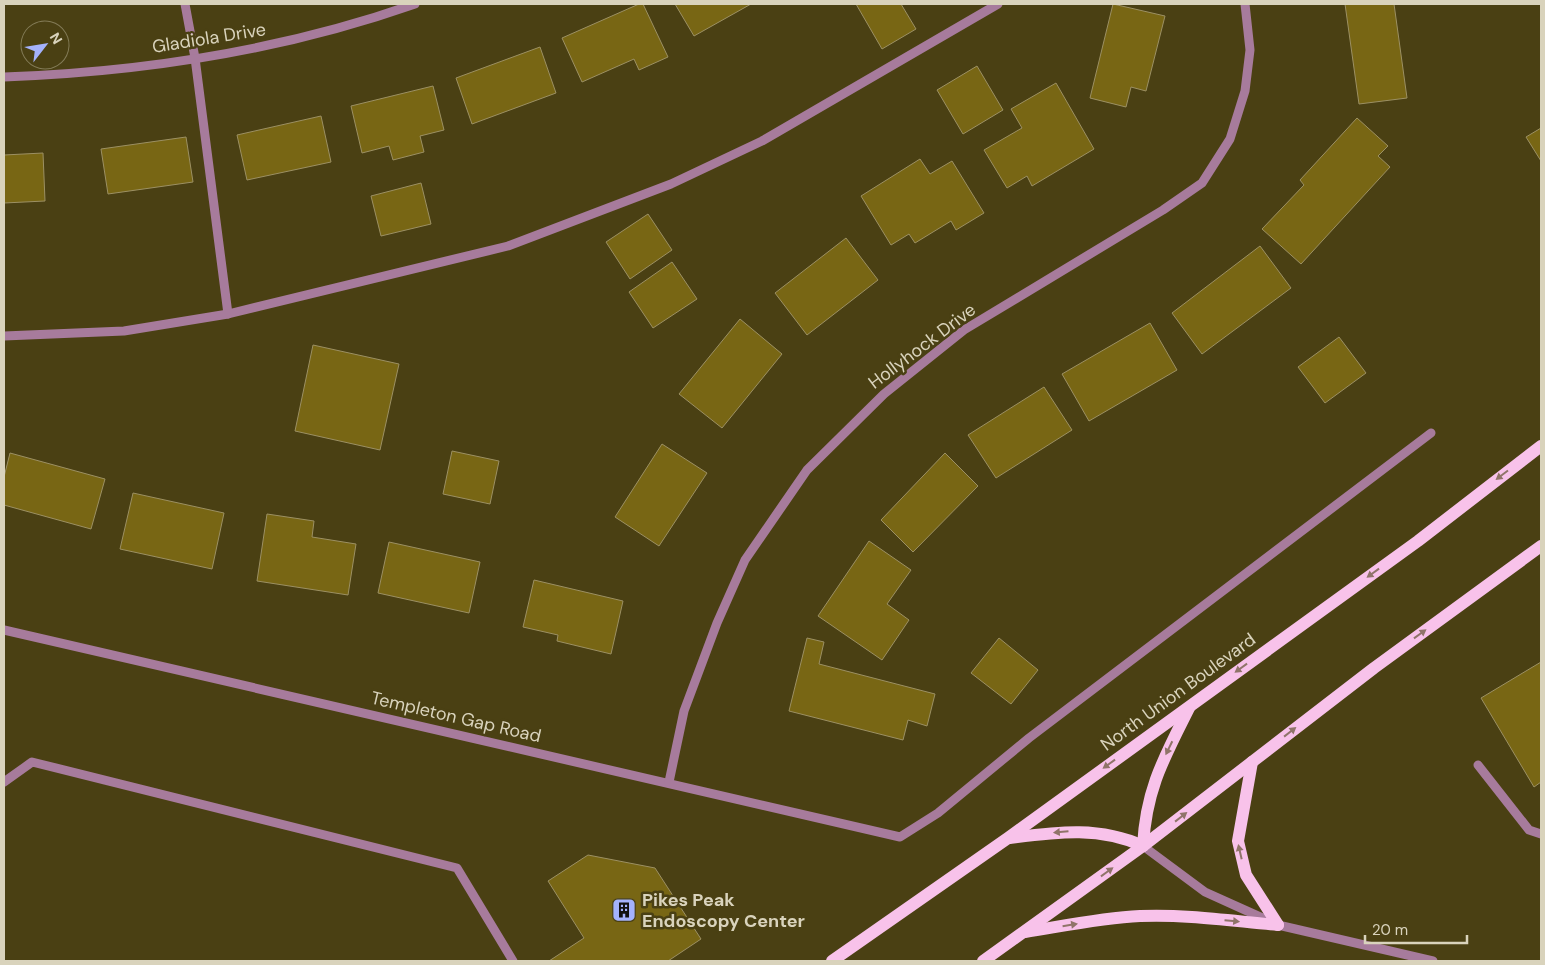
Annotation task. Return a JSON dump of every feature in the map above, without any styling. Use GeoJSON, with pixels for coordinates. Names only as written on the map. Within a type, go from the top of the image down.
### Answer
{"type":"FeatureCollection","features":[{"type":"Feature","properties":{"kind":"main road","name":"North Union Boulevard"},"geometry":{"type":"LineString","coordinates":[[832,961],[1008,838],[1418,541],[1541,446]]}},
{"type":"Feature","properties":{"kind":"main road"},"geometry":{"type":"LineString","coordinates":[[982,961],[1142,846],[1374,668],[1541,546]]}},
{"type":"Feature","properties":{"kind":"main road"},"geometry":{"type":"LineString","coordinates":[[1142,846],[1144,820],[1151,787],[1190,705]]}},
{"type":"Feature","properties":{"kind":"main road"},"geometry":{"type":"LineString","coordinates":[[1252,762],[1238,841],[1246,875],[1278,925]]}},
{"type":"Feature","properties":{"kind":"main road"},"geometry":{"type":"LineString","coordinates":[[1008,838],[1064,831],[1091,832],[1116,836],[1142,846]]}},
{"type":"Feature","properties":{"kind":"main road"},"geometry":{"type":"LineString","coordinates":[[1022,932],[1141,916],[1179,916],[1278,925]]}},
{"type":"Feature","properties":{"kind":"street"},"geometry":{"type":"LineString","coordinates":[[186,4],[195,58],[228,314]]}},
{"type":"Feature","properties":{"kind":"street","name":"Gladiola Drive"},"geometry":{"type":"LineString","coordinates":[[4,77],[104,70],[195,58],[286,41],[415,4]]}},
{"type":"Feature","properties":{"kind":"street"},"geometry":{"type":"LineString","coordinates":[[4,336],[124,331],[228,314],[508,246],[671,184],[762,141],[998,4]]}},
{"type":"Feature","properties":{"kind":"street","name":"Hollyhock Drive"},"geometry":{"type":"LineString","coordinates":[[669,782],[684,711],[745,560],[807,470],[884,394],[964,330],[1163,210],[1202,182],[1230,139],[1246,91],[1250,50],[1245,4]]}},
{"type":"Feature","properties":{"kind":"street","name":"Templeton Gap Road"},"geometry":{"type":"LineString","coordinates":[[4,630],[669,782],[900,837],[938,813],[1029,738],[1430,433]]}},
{"type":"Feature","properties":{"kind":"street"},"geometry":{"type":"LineString","coordinates":[[4,782],[32,762],[457,868],[513,961]]}},
{"type":"Feature","properties":{"kind":"street"},"geometry":{"type":"LineString","coordinates":[[1478,766],[1529,830],[1541,834]]}},
{"type":"Feature","properties":{"kind":"street"},"geometry":{"type":"LineString","coordinates":[[1142,846],[1205,892],[1278,925],[1410,959],[1433,961]]}},
{"type":"Feature","properties":{"kind":"building"},"geometry":{"type":"Polygon","coordinates":[[[639,4],[643,4],[668,57],[639,70],[634,59],[582,82],[562,38],[639,4]]]}},
{"type":"Feature","properties":{"kind":"building"},"geometry":{"type":"Polygon","coordinates":[[[675,4],[751,4],[694,36],[675,4]]]}},
{"type":"Feature","properties":{"kind":"building"},"geometry":{"type":"Polygon","coordinates":[[[856,4],[901,4],[916,29],[882,49],[856,4]]]}},
{"type":"Feature","properties":{"kind":"building"},"geometry":{"type":"Polygon","coordinates":[[[1113,4],[1165,16],[1146,91],[1131,87],[1126,107],[1090,98],[1113,4]]]}},
{"type":"Feature","properties":{"kind":"building"},"geometry":{"type":"Polygon","coordinates":[[[1345,4],[1394,4],[1407,98],[1359,104],[1345,4]]]}},
{"type":"Feature","properties":{"kind":"building"},"geometry":{"type":"Polygon","coordinates":[[[540,47],[556,93],[472,124],[456,78],[540,47]]]}},
{"type":"Feature","properties":{"kind":"building"},"geometry":{"type":"Polygon","coordinates":[[[977,66],[1003,110],[963,134],[937,90],[977,66]]]}},
{"type":"Feature","properties":{"kind":"building"},"geometry":{"type":"Polygon","coordinates":[[[1056,83],[1094,149],[1032,186],[1027,176],[1007,188],[984,150],[1022,128],[1011,109],[1056,83]]]}},
{"type":"Feature","properties":{"kind":"building"},"geometry":{"type":"Polygon","coordinates":[[[433,86],[444,130],[420,136],[424,152],[393,160],[389,146],[362,153],[351,106],[433,86]]]}},
{"type":"Feature","properties":{"kind":"building"},"geometry":{"type":"Polygon","coordinates":[[[321,116],[331,162],[247,180],[237,135],[321,116]]]}},
{"type":"Feature","properties":{"kind":"building"},"geometry":{"type":"Polygon","coordinates":[[[1357,118],[1388,146],[1378,156],[1390,167],[1301,264],[1262,229],[1304,185],[1300,180],[1357,118]]]}},
{"type":"Feature","properties":{"kind":"building"},"geometry":{"type":"Polygon","coordinates":[[[1541,128],[1541,161],[1526,137],[1541,128]]]}},
{"type":"Feature","properties":{"kind":"building"},"geometry":{"type":"Polygon","coordinates":[[[186,137],[193,182],[108,194],[101,149],[186,137]]]}},
{"type":"Feature","properties":{"kind":"building"},"geometry":{"type":"Polygon","coordinates":[[[43,153],[45,201],[4,203],[4,155],[43,153]]]}},
{"type":"Feature","properties":{"kind":"building"},"geometry":{"type":"Polygon","coordinates":[[[920,159],[930,174],[952,161],[984,213],[956,230],[951,221],[915,243],[909,234],[891,245],[861,196],[920,159]]]}},
{"type":"Feature","properties":{"kind":"building"},"geometry":{"type":"Polygon","coordinates":[[[421,183],[431,224],[381,236],[371,196],[421,183]]]}},
{"type":"Feature","properties":{"kind":"building"},"geometry":{"type":"Polygon","coordinates":[[[648,214],[672,250],[630,279],[606,242],[648,214]]]}},
{"type":"Feature","properties":{"kind":"building"},"geometry":{"type":"Polygon","coordinates":[[[846,238],[878,280],[807,335],[775,293],[846,238]]]}},
{"type":"Feature","properties":{"kind":"building"},"geometry":{"type":"Polygon","coordinates":[[[1260,246],[1291,288],[1202,354],[1172,313],[1260,246]]]}},
{"type":"Feature","properties":{"kind":"building"},"geometry":{"type":"Polygon","coordinates":[[[672,262],[697,299],[653,328],[629,292],[672,262]]]}},
{"type":"Feature","properties":{"kind":"building"},"geometry":{"type":"Polygon","coordinates":[[[740,319],[782,354],[722,428],[679,394],[740,319]]]}},
{"type":"Feature","properties":{"kind":"building"},"geometry":{"type":"Polygon","coordinates":[[[1150,323],[1177,370],[1089,421],[1062,374],[1150,323]]]}},
{"type":"Feature","properties":{"kind":"building"},"geometry":{"type":"Polygon","coordinates":[[[1339,337],[1366,373],[1325,403],[1298,367],[1339,337]]]}},
{"type":"Feature","properties":{"kind":"building"},"geometry":{"type":"Polygon","coordinates":[[[313,345],[399,364],[380,450],[295,431],[313,345]]]}},
{"type":"Feature","properties":{"kind":"building"},"geometry":{"type":"Polygon","coordinates":[[[1044,387],[1072,430],[996,478],[968,435],[1044,387]]]}},
{"type":"Feature","properties":{"kind":"building"},"geometry":{"type":"Polygon","coordinates":[[[662,444],[707,473],[659,546],[615,517],[662,444]]]}},
{"type":"Feature","properties":{"kind":"building"},"geometry":{"type":"Polygon","coordinates":[[[452,451],[499,461],[490,504],[443,494],[452,451]]]}},
{"type":"Feature","properties":{"kind":"building"},"geometry":{"type":"Polygon","coordinates":[[[10,453],[105,479],[91,529],[4,505],[4,477],[10,453]]]}},
{"type":"Feature","properties":{"kind":"building"},"geometry":{"type":"Polygon","coordinates":[[[945,453],[978,486],[913,552],[881,520],[945,453]]]}},
{"type":"Feature","properties":{"kind":"building"},"geometry":{"type":"Polygon","coordinates":[[[133,493],[224,513],[212,569],[120,549],[133,493]]]}},
{"type":"Feature","properties":{"kind":"building"},"geometry":{"type":"Polygon","coordinates":[[[267,514],[314,521],[312,537],[356,544],[348,595],[257,581],[267,514]]]}},
{"type":"Feature","properties":{"kind":"building"},"geometry":{"type":"Polygon","coordinates":[[[869,541],[911,570],[887,604],[909,620],[882,660],[818,616],[869,541]]]}},
{"type":"Feature","properties":{"kind":"building"},"geometry":{"type":"Polygon","coordinates":[[[389,542],[480,562],[469,613],[378,593],[389,542]]]}},
{"type":"Feature","properties":{"kind":"building"},"geometry":{"type":"Polygon","coordinates":[[[534,580],[623,601],[611,654],[557,641],[558,635],[523,627],[534,580]]]}},
{"type":"Feature","properties":{"kind":"building"},"geometry":{"type":"Polygon","coordinates":[[[807,638],[824,642],[819,664],[935,694],[927,726],[908,720],[903,740],[789,711],[807,638]]]}},
{"type":"Feature","properties":{"kind":"building"},"geometry":{"type":"Polygon","coordinates":[[[999,638],[1038,670],[1011,704],[971,673],[999,638]]]}},
{"type":"Feature","properties":{"kind":"building"},"geometry":{"type":"Polygon","coordinates":[[[1541,662],[1541,782],[1534,787],[1481,698],[1541,662]]]}},
{"type":"Feature","properties":{"kind":"building","name":"Pikes Peak Endoscopy Center"},"geometry":{"type":"Polygon","coordinates":[[[588,855],[655,868],[701,939],[668,961],[549,961],[584,938],[548,881],[588,855]]]}},
{"type":"Feature","properties":{"kind":"place","name":"Pikes Peak Endoscopy Center"},"geometry":{"type":"Point","coordinates":[624,910]}}]}
